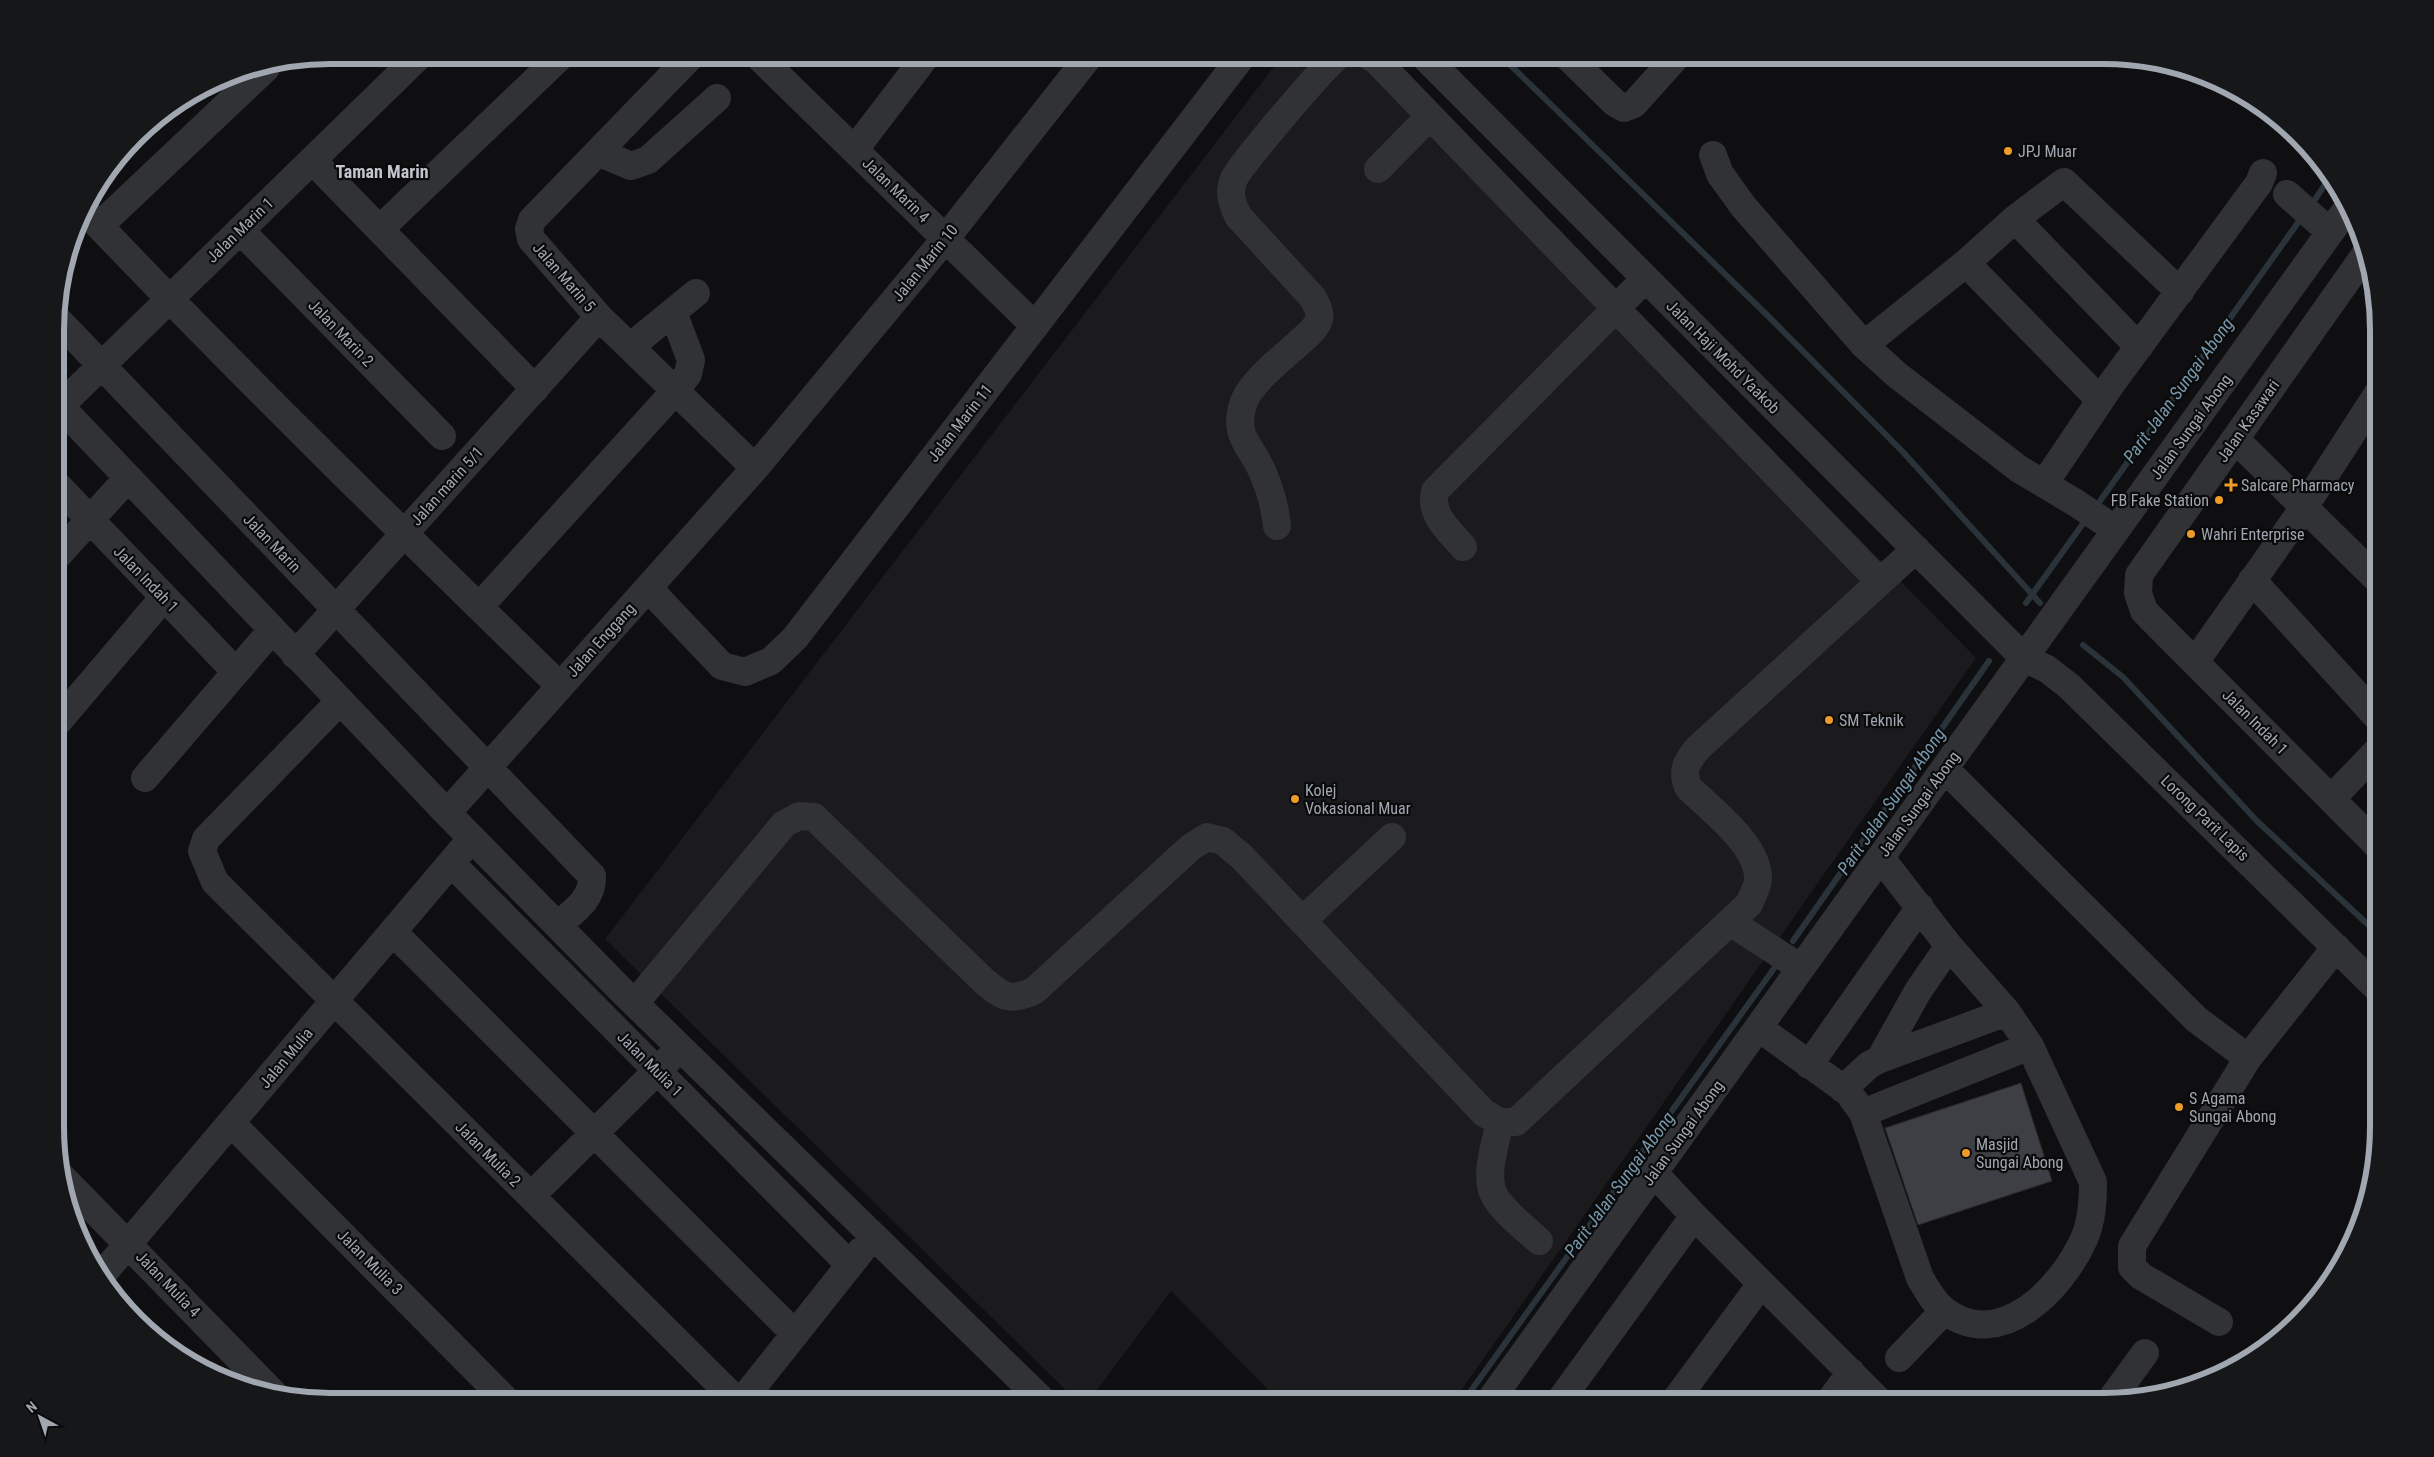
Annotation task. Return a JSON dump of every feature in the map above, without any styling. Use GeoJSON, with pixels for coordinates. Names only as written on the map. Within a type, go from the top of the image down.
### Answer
{"type":"FeatureCollection","features":[{"type":"Feature","properties":{"kind":"street","name":"Jalan Marin 1"},"geometry":{"type":"LineString","coordinates":[[64,399],[102,365],[410,64]]}},
{"type":"Feature","properties":{"kind":"street"},"geometry":{"type":"LineString","coordinates":[[380,229],[553,64]]}},
{"type":"Feature","properties":{"kind":"street","name":"Jalan Marin 5"},"geometry":{"type":"LineString","coordinates":[[683,64],[532,220],[529,229],[531,239],[599,317],[755,468]]}},
{"type":"Feature","properties":{"kind":"street","name":"Jalan Marin 4"},"geometry":{"type":"LineString","coordinates":[[766,64],[1035,326]]}},
{"type":"Feature","properties":{"kind":"street"},"geometry":{"type":"LineString","coordinates":[[855,149],[920,64]]}},
{"type":"Feature","properties":{"kind":"street","name":"Jalan Marin 10"},"geometry":{"type":"LineString","coordinates":[[755,468],[946,238],[1083,64]]}},
{"type":"Feature","properties":{"kind":"street","name":"Jalan Marin 11"},"geometry":{"type":"LineString","coordinates":[[648,588],[722,666],[745,672],[771,661],[795,638],[1236,64]]}},
{"type":"Feature","properties":{"kind":"street"},"geometry":{"type":"LineString","coordinates":[[1277,526],[1273,497],[1262,469],[1243,441],[1240,430],[1243,404],[1252,388],[1311,332],[1319,320],[1318,308],[1313,298],[1238,216],[1232,204],[1231,191],[1240,167],[1331,64]]}},
{"type":"Feature","properties":{"kind":"street"},"geometry":{"type":"LineString","coordinates":[[1380,64],[1880,582]]}},
{"type":"Feature","properties":{"kind":"street","name":"Jalan Haji Mohd Yaakob"},"geometry":{"type":"LineString","coordinates":[[1432,64],[2024,658]]}},
{"type":"Feature","properties":{"kind":"street"},"geometry":{"type":"LineString","coordinates":[[1575,64],[1615,103],[1624,108],[1634,104],[1670,64]]}},
{"type":"Feature","properties":{"kind":"street"},"geometry":{"type":"LineString","coordinates":[[260,73],[91,218],[403,535],[560,686]]}},
{"type":"Feature","properties":{"kind":"street"},"geometry":{"type":"LineString","coordinates":[[598,152],[631,166],[648,160],[717,98]]}},
{"type":"Feature","properties":{"kind":"street"},"geometry":{"type":"LineString","coordinates":[[1378,169],[1430,116]]}},
{"type":"Feature","properties":{"kind":"street"},"geometry":{"type":"LineString","coordinates":[[1713,155],[1720,174],[1743,206],[1864,345],[1897,375],[2020,469],[2108,525]]}},
{"type":"Feature","properties":{"kind":"street"},"geometry":{"type":"LineString","coordinates":[[312,160],[535,389]]}},
{"type":"Feature","properties":{"kind":"street"},"geometry":{"type":"LineString","coordinates":[[2044,484],[2100,400],[2259,183],[2263,173]]}},
{"type":"Feature","properties":{"kind":"street"},"geometry":{"type":"LineString","coordinates":[[1864,345],[1966,263],[2015,218],[2064,182],[2180,292]]}},
{"type":"Feature","properties":{"kind":"street"},"geometry":{"type":"LineString","coordinates":[[2287,194],[2322,224]]}},
{"type":"Feature","properties":{"kind":"street","name":"Jalan Sungai Abong"},"geometry":{"type":"LineString","coordinates":[[1495,1393],[2024,658],[2108,525],[2322,224],[2342,210]]}},
{"type":"Feature","properties":{"kind":"street"},"geometry":{"type":"LineString","coordinates":[[2015,218],[2139,347]]}},
{"type":"Feature","properties":{"kind":"street","name":"Jalan Marin 2"},"geometry":{"type":"LineString","coordinates":[[240,230],[442,436]]}},
{"type":"Feature","properties":{"kind":"street","name":"Jalan Kasawari"},"geometry":{"type":"LineString","coordinates":[[2138,593],[2140,576],[2361,261]]}},
{"type":"Feature","properties":{"kind":"street"},"geometry":{"type":"LineString","coordinates":[[1966,263],[2100,400]]}},
{"type":"Feature","properties":{"kind":"street"},"geometry":{"type":"LineString","coordinates":[[1463,547],[1435,513],[1433,501],[1435,491],[1645,279]]}},
{"type":"Feature","properties":{"kind":"street"},"geometry":{"type":"LineString","coordinates":[[630,347],[696,293]]}},
{"type":"Feature","properties":{"kind":"street"},"geometry":{"type":"LineString","coordinates":[[479,607],[675,391],[688,374],[691,360],[673,312]]}},
{"type":"Feature","properties":{"kind":"street","name":"Jalan marin 5/1"},"geometry":{"type":"LineString","coordinates":[[295,655],[599,317]]}},
{"type":"Feature","properties":{"kind":"street","name":"Jalan Marin"},"geometry":{"type":"LineString","coordinates":[[64,326],[592,876],[593,887],[588,898],[558,926]]}},
{"type":"Feature","properties":{"kind":"street"},"geometry":{"type":"LineString","coordinates":[[2195,662],[2305,506],[2370,405]]}},
{"type":"Feature","properties":{"kind":"street"},"geometry":{"type":"LineString","coordinates":[[64,409],[295,655],[558,926],[1035,1393]]}},
{"type":"Feature","properties":{"kind":"street"},"geometry":{"type":"LineString","coordinates":[[2235,439],[2305,506],[2370,564]]}},
{"type":"Feature","properties":{"kind":"street","name":"Jalan Enggang"},"geometry":{"type":"LineString","coordinates":[[447,813],[755,468]]}},
{"type":"Feature","properties":{"kind":"street"},"geometry":{"type":"LineString","coordinates":[[64,548],[128,478]]}},
{"type":"Feature","properties":{"kind":"street","name":"Jalan Indah 1"},"geometry":{"type":"LineString","coordinates":[[64,492],[236,672]]}},
{"type":"Feature","properties":{"kind":"street"},"geometry":{"type":"LineString","coordinates":[[635,1003],[784,824],[799,816],[814,817],[984,981],[1006,997],[1018,997],[1034,991],[1191,847],[1207,837],[1223,841],[1242,857],[1484,1113],[1500,1122],[1516,1122],[1529,1112],[1749,904],[1758,881],[1758,864],[1750,849],[1688,786],[1684,777],[1686,763],[1698,748],[1916,550]]}},
{"type":"Feature","properties":{"kind":"street"},"geometry":{"type":"LineString","coordinates":[[2252,580],[2370,709]]}},
{"type":"Feature","properties":{"kind":"street","name":"Jalan Indah 1"},"geometry":{"type":"LineString","coordinates":[[2138,593],[2144,611],[2370,838]]}},
{"type":"Feature","properties":{"kind":"street"},"geometry":{"type":"LineString","coordinates":[[64,715],[164,597]]}},
{"type":"Feature","properties":{"kind":"street"},"geometry":{"type":"LineString","coordinates":[[144,778],[272,630]]}},
{"type":"Feature","properties":{"kind":"street","name":"Lorong Parit Lapis"},"geometry":{"type":"LineString","coordinates":[[2024,658],[2047,669],[2069,686],[2370,981]]}},
{"type":"Feature","properties":{"kind":"street","name":"Jalan Mulia 2"},"geometry":{"type":"LineString","coordinates":[[340,702],[206,839],[202,851],[215,882],[730,1393]]}},
{"type":"Feature","properties":{"kind":"street"},"geometry":{"type":"LineString","coordinates":[[2331,799],[2370,758]]}},
{"type":"Feature","properties":{"kind":"street"},"geometry":{"type":"LineString","coordinates":[[1945,768],[2196,1019],[2248,1058]]}},
{"type":"Feature","properties":{"kind":"street"},"geometry":{"type":"LineString","coordinates":[[1302,921],[1392,837]]}},
{"type":"Feature","properties":{"kind":"street","name":"Jalan Mulia"},"geometry":{"type":"LineString","coordinates":[[106,1270],[472,838]]}},
{"type":"Feature","properties":{"kind":"street"},"geometry":{"type":"LineString","coordinates":[[1758,1028],[1843,1089],[1863,1112],[1920,1278],[1932,1298],[1944,1311],[1974,1324],[2001,1323],[2023,1313],[2043,1297],[2070,1266],[2085,1237],[2093,1207],[2093,1182],[2030,1046],[2007,1012],[1949,946],[1880,858]]}},
{"type":"Feature","properties":{"kind":"street","name":"Jalan Mulia 1"},"geometry":{"type":"LineString","coordinates":[[451,863],[850,1265]]}},
{"type":"Feature","properties":{"kind":"street"},"geometry":{"type":"LineString","coordinates":[[1810,1065],[1920,907]]}},
{"type":"Feature","properties":{"kind":"street"},"geometry":{"type":"LineString","coordinates":[[1730,922],[1801,968]]}},
{"type":"Feature","properties":{"kind":"street"},"geometry":{"type":"LineString","coordinates":[[392,932],[795,1334]]}},
{"type":"Feature","properties":{"kind":"street"},"geometry":{"type":"LineString","coordinates":[[1880,1059],[1918,991],[1949,946]]}},
{"type":"Feature","properties":{"kind":"street"},"geometry":{"type":"LineString","coordinates":[[2220,1322],[2141,1276],[2132,1267],[2132,1246],[2248,1058],[2336,947]]}},
{"type":"Feature","properties":{"kind":"street"},"geometry":{"type":"LineString","coordinates":[[1843,1089],[1864,1069],[1880,1059],[2007,1012]]}},
{"type":"Feature","properties":{"kind":"street"},"geometry":{"type":"LineString","coordinates":[[1863,1112],[2030,1046]]}},
{"type":"Feature","properties":{"kind":"street"},"geometry":{"type":"LineString","coordinates":[[531,1196],[680,1047]]}},
{"type":"Feature","properties":{"kind":"street"},"geometry":{"type":"LineString","coordinates":[[1500,1122],[1492,1170],[1492,1190],[1498,1202],[1538,1241]]}},
{"type":"Feature","properties":{"kind":"street","name":"Jalan Mulia 3"},"geometry":{"type":"LineString","coordinates":[[232,1123],[499,1393]]}},
{"type":"Feature","properties":{"kind":"street"},"geometry":{"type":"LineString","coordinates":[[1654,1173],[1761,1284],[1871,1393]]}},
{"type":"Feature","properties":{"kind":"street","name":"Jalan Mulia 4"},"geometry":{"type":"LineString","coordinates":[[71,1186],[265,1385]]}},
{"type":"Feature","properties":{"kind":"street"},"geometry":{"type":"LineString","coordinates":[[1565,1393],[1694,1216]]}},
{"type":"Feature","properties":{"kind":"street"},"geometry":{"type":"LineString","coordinates":[[746,1393],[873,1236]]}},
{"type":"Feature","properties":{"kind":"street"},"geometry":{"type":"LineString","coordinates":[[1681,1393],[1761,1284]]}},
{"type":"Feature","properties":{"kind":"street"},"geometry":{"type":"LineString","coordinates":[[1899,1358],[1944,1311]]}},
{"type":"Feature","properties":{"kind":"street"},"geometry":{"type":"LineString","coordinates":[[2116,1393],[2145,1353]]}},
{"type":"Feature","properties":{"kind":"street"},"geometry":{"type":"LineString","coordinates":[[1836,1393],[1851,1372]]}},
{"type":"Feature","properties":{"kind":"shaded area","name":"Kolej Vokasional Muar"},"geometry":{"type":"Polygon","coordinates":[[[1276,64],[1395,64],[1976,658],[1459,1393],[1271,1393],[1171,1291],[1095,1393],[1069,1393],[605,939],[1276,64]]]}},
{"type":"Feature","properties":{"kind":"building","name":"Masjid Sungai Abong"},"geometry":{"type":"Polygon","coordinates":[[[2021,1083],[2052,1181],[1918,1225],[1885,1128],[2021,1083]]]}},
{"type":"Feature","properties":{"kind":"waterway"},"geometry":{"type":"LineString","coordinates":[[1509,64],[1767,315],[1902,451],[2040,603]]}},
{"type":"Feature","properties":{"kind":"waterway","name":"Parit Jalan Sungai Abong"},"geometry":{"type":"LineString","coordinates":[[2310,207],[2326,183]]}},
{"type":"Feature","properties":{"kind":"waterway","name":"Parit Jalan Sungai Abong"},"geometry":{"type":"LineString","coordinates":[[2095,508],[2302,217]]}},
{"type":"Feature","properties":{"kind":"waterway","name":"Parit Jalan Sungai Abong"},"geometry":{"type":"LineString","coordinates":[[2026,603],[2087,518]]}},
{"type":"Feature","properties":{"kind":"waterway"},"geometry":{"type":"LineString","coordinates":[[2083,645],[2123,677],[2257,821],[2370,927]]}},
{"type":"Feature","properties":{"kind":"waterway","name":"Parit Jalan Sungai Abong"},"geometry":{"type":"LineString","coordinates":[[1793,941],[1989,661]]}},
{"type":"Feature","properties":{"kind":"waterway","name":"Parit Jalan Sungai Abong"},"geometry":{"type":"LineString","coordinates":[[1469,1393],[1775,967]]}},
{"type":"Feature","properties":{"kind":"place","name":"JPJ Muar"},"geometry":{"type":"Point","coordinates":[2008,151]}},
{"type":"Feature","properties":{"kind":"place","name":"Salcare Pharmacy"},"geometry":{"type":"Point","coordinates":[2231,485]}},
{"type":"Feature","properties":{"kind":"place","name":"FB Fake Station"},"geometry":{"type":"Point","coordinates":[2219,500]}},
{"type":"Feature","properties":{"kind":"place","name":"Wahri Enterprise"},"geometry":{"type":"Point","coordinates":[2191,534]}},
{"type":"Feature","properties":{"kind":"place","name":"SM Teknik"},"geometry":{"type":"Point","coordinates":[1829,720]}},
{"type":"Feature","properties":{"kind":"place","name":"Kolej Vokasional Muar"},"geometry":{"type":"Point","coordinates":[1295,799]}},
{"type":"Feature","properties":{"kind":"place","name":"S Agama Sungai Abong"},"geometry":{"type":"Point","coordinates":[2179,1107]}},
{"type":"Feature","properties":{"kind":"place","name":"Masjid Sungai Abong"},"geometry":{"type":"Point","coordinates":[1966,1153]}},
{"type":"Feature","properties":{"kind":"district","name":"Taman Marin"},"geometry":{"type":"Point","coordinates":[382,171]}}]}
